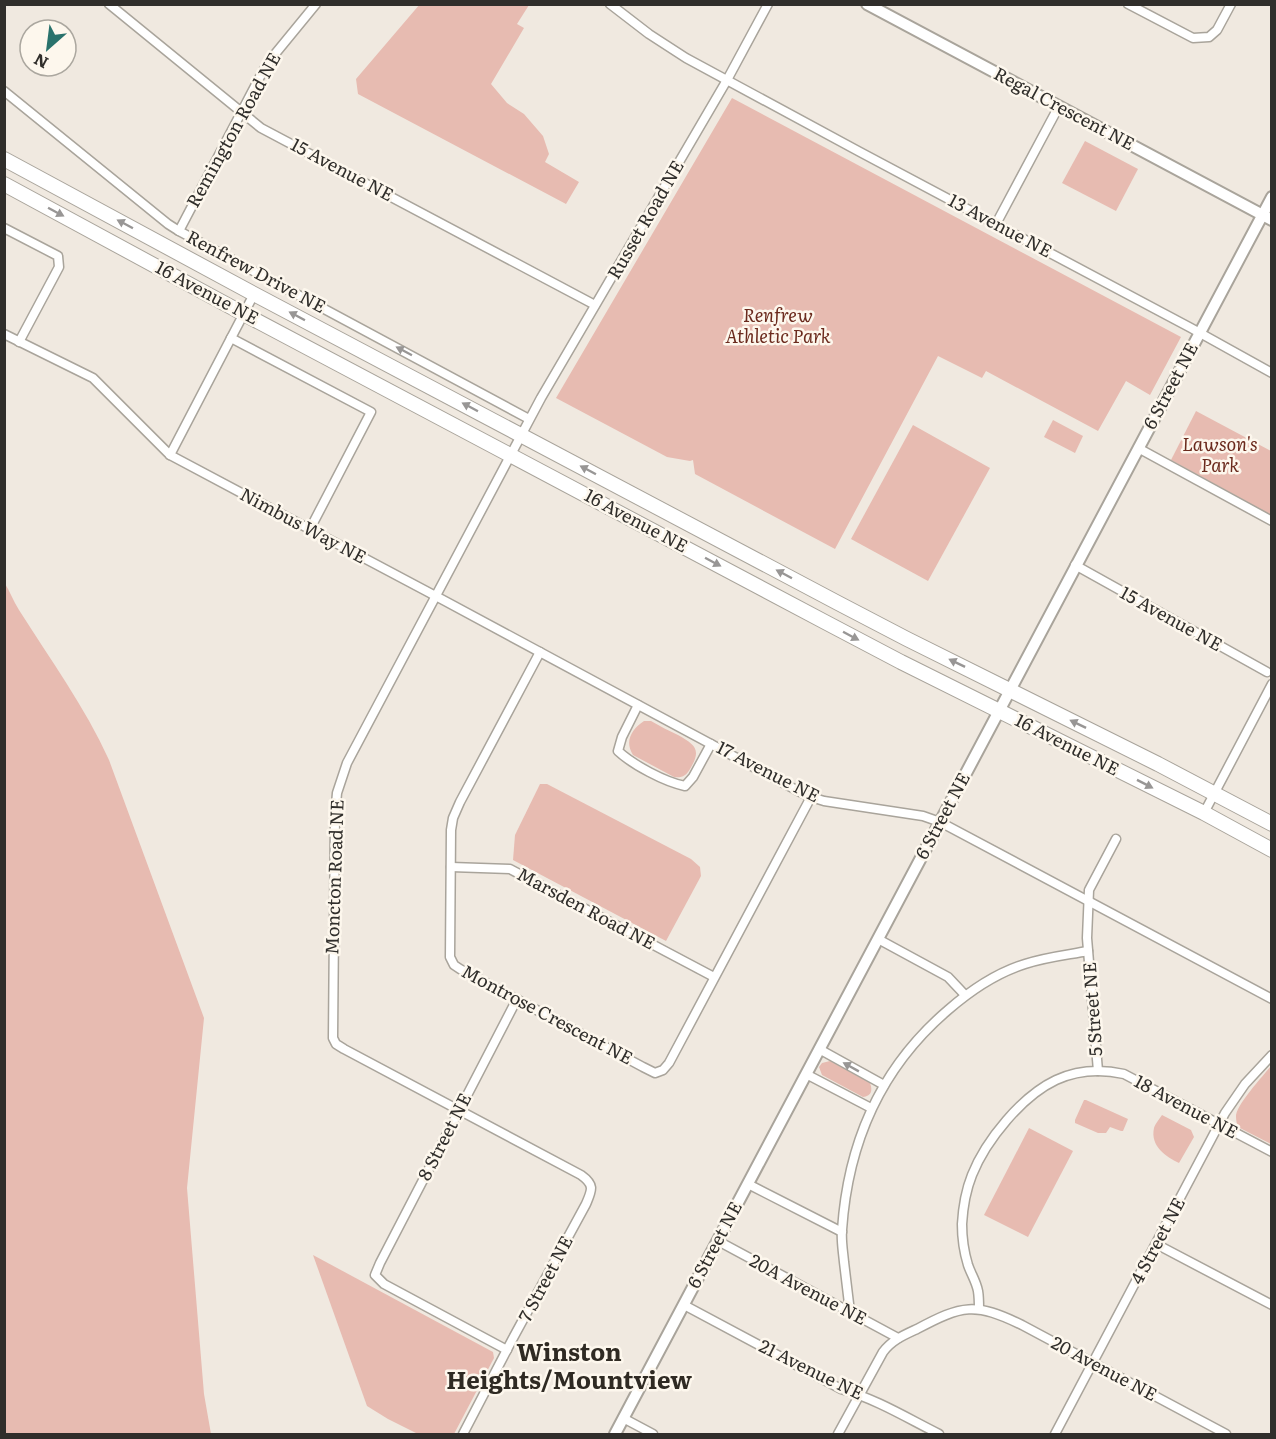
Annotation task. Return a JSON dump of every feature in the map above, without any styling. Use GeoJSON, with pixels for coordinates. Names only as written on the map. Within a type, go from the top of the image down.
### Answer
{"type":"FeatureCollection","features":[{"type":"Feature","properties":{"kind":"highway","name":"16 Avenue NE"},"geometry":{"type":"LineString","coordinates":[[4,159],[254,294],[877,623],[1159,764],[1272,824]]}},
{"type":"Feature","properties":{"kind":"highway","name":"16 Avenue NE"},"geometry":{"type":"LineString","coordinates":[[4,184],[885,654],[1204,813],[1272,850]]}},
{"type":"Feature","properties":{"kind":"street","name":"15 Avenue NE"},"geometry":{"type":"LineString","coordinates":[[109,4],[261,128],[595,305]]}},
{"type":"Feature","properties":{"kind":"street","name":"Remington Road NE"},"geometry":{"type":"LineString","coordinates":[[179,231],[269,61],[316,4]]}},
{"type":"Feature","properties":{"kind":"street","name":"13 Avenue NE"},"geometry":{"type":"LineString","coordinates":[[610,4],[649,34],[686,58],[1272,373]]}},
{"type":"Feature","properties":{"kind":"street","name":"Russet Road NE"},"geometry":{"type":"LineString","coordinates":[[522,434],[727,80],[768,4]]}},
{"type":"Feature","properties":{"kind":"street","name":"Regal Crescent NE"},"geometry":{"type":"LineString","coordinates":[[867,4],[1267,218]]}},
{"type":"Feature","properties":{"kind":"street"},"geometry":{"type":"LineString","coordinates":[[1128,4],[1193,38],[1209,37],[1217,30],[1231,4]]}},
{"type":"Feature","properties":{"kind":"street","name":"Renfrew Drive NE"},"geometry":{"type":"LineString","coordinates":[[4,91],[179,231],[529,419]]}},
{"type":"Feature","properties":{"kind":"street"},"geometry":{"type":"LineString","coordinates":[[996,224],[1059,106]]}},
{"type":"Feature","properties":{"kind":"street","name":"6 Street NE"},"geometry":{"type":"LineString","coordinates":[[615,1434],[1075,565],[1200,333],[1267,218],[1272,197]]}},
{"type":"Feature","properties":{"kind":"street"},"geometry":{"type":"LineString","coordinates":[[4,228],[58,256],[59,267],[19,342]]}},
{"type":"Feature","properties":{"kind":"street"},"geometry":{"type":"LineString","coordinates":[[170,455],[254,294]]}},
{"type":"Feature","properties":{"kind":"street","name":"Nimbus Way NE"},"geometry":{"type":"LineString","coordinates":[[4,334],[93,378],[170,455],[436,596]]}},
{"type":"Feature","properties":{"kind":"street"},"geometry":{"type":"LineString","coordinates":[[231,338],[371,412],[310,529]]}},
{"type":"Feature","properties":{"kind":"street","name":"Moncton Road NE"},"geometry":{"type":"LineString","coordinates":[[459,1110],[344,1049],[336,1044],[333,1038],[335,804],[339,783],[347,763],[522,434]]}},
{"type":"Feature","properties":{"kind":"street"},"geometry":{"type":"LineString","coordinates":[[1138,448],[1272,521]]}},
{"type":"Feature","properties":{"kind":"street","name":"15 Avenue NE"},"geometry":{"type":"LineString","coordinates":[[1075,565],[1269,670]]}},
{"type":"Feature","properties":{"kind":"street","name":"17 Avenue NE"},"geometry":{"type":"LineString","coordinates":[[436,596],[811,798],[923,816],[940,822],[1272,999]]}},
{"type":"Feature","properties":{"kind":"street","name":"Montrose Crescent NE"},"geometry":{"type":"LineString","coordinates":[[540,652],[456,810],[452,830],[450,957],[454,965],[460,969],[655,1072],[663,1070],[669,1063],[811,798]]}},
{"type":"Feature","properties":{"kind":"street"},"geometry":{"type":"LineString","coordinates":[[1204,813],[1272,684],[1267,679],[1269,670]]}},
{"type":"Feature","properties":{"kind":"street"},"geometry":{"type":"LineString","coordinates":[[639,705],[622,737],[618,751],[636,764],[673,784],[685,786],[693,777],[711,744]]}},
{"type":"Feature","properties":{"kind":"street","name":"5 Street NE"},"geometry":{"type":"LineString","coordinates":[[979,1309],[978,1292],[965,1253],[962,1227],[964,1200],[977,1164],[1013,1114],[1039,1090],[1067,1076],[1098,1071],[1088,951],[1089,890],[1116,839]]}},
{"type":"Feature","properties":{"kind":"street","name":"Marsden Road NE"},"geometry":{"type":"LineString","coordinates":[[451,867],[510,869],[714,977]]}},
{"type":"Feature","properties":{"kind":"street"},"geometry":{"type":"LineString","coordinates":[[878,939],[948,977],[965,995]]}},
{"type":"Feature","properties":{"kind":"street"},"geometry":{"type":"LineString","coordinates":[[850,1312],[842,1232],[850,1167],[860,1134],[884,1084],[922,1033],[978,986],[1024,964],[1049,957],[1088,951]]}},
{"type":"Feature","properties":{"kind":"street","name":"8 Street NE"},"geometry":{"type":"LineString","coordinates":[[507,1350],[384,1284],[375,1275],[517,999]]}},
{"type":"Feature","properties":{"kind":"street"},"geometry":{"type":"LineString","coordinates":[[819,1049],[884,1084]]}},
{"type":"Feature","properties":{"kind":"street","name":"4 Street NE"},"geometry":{"type":"LineString","coordinates":[[1055,1434],[1234,1098],[1272,1055]]}},
{"type":"Feature","properties":{"kind":"street","name":"18 Avenue NE"},"geometry":{"type":"LineString","coordinates":[[1098,1071],[1124,1074],[1272,1152]]}},
{"type":"Feature","properties":{"kind":"street"},"geometry":{"type":"LineString","coordinates":[[806,1074],[871,1108]]}},
{"type":"Feature","properties":{"kind":"street","name":"7 Street NE"},"geometry":{"type":"LineString","coordinates":[[459,1110],[581,1175],[591,1186],[591,1194],[586,1204],[463,1434]]}},
{"type":"Feature","properties":{"kind":"street"},"geometry":{"type":"LineString","coordinates":[[748,1184],[842,1232]]}},
{"type":"Feature","properties":{"kind":"street","name":"20A Avenue NE"},"geometry":{"type":"LineString","coordinates":[[718,1241],[898,1338]]}},
{"type":"Feature","properties":{"kind":"street"},"geometry":{"type":"LineString","coordinates":[[1156,1244],[1272,1305]]}},
{"type":"Feature","properties":{"kind":"street","name":"21 Avenue NE"},"geometry":{"type":"LineString","coordinates":[[684,1305],[841,1389],[860,1394],[939,1434]]}},
{"type":"Feature","properties":{"kind":"street"},"geometry":{"type":"LineString","coordinates":[[838,1434],[883,1352],[891,1343],[945,1314],[979,1309]]}},
{"type":"Feature","properties":{"kind":"street","name":"20 Avenue NE"},"geometry":{"type":"LineString","coordinates":[[979,1309],[1022,1325],[1226,1434]]}},
{"type":"Feature","properties":{"kind":"street"},"geometry":{"type":"LineString","coordinates":[[623,1418],[653,1434]]}},
{"type":"Feature","properties":{"kind":"green space"},"geometry":{"type":"Polygon","coordinates":[[[420,4],[529,5],[517,24],[524,28],[491,84],[507,103],[524,114],[543,136],[549,154],[545,162],[579,182],[566,204],[358,94],[356,79],[420,4]]]}},
{"type":"Feature","properties":{"kind":"green space","name":"Renfrew Athletic Park"},"geometry":{"type":"Polygon","coordinates":[[[732,98],[1181,337],[1150,395],[1126,381],[1098,431],[986,371],[982,378],[938,356],[835,549],[695,474],[693,460],[667,457],[556,398],[732,98]]]}},
{"type":"Feature","properties":{"kind":"green space"},"geometry":{"type":"Polygon","coordinates":[[[1085,141],[1138,169],[1116,211],[1062,183],[1085,141]]]}},
{"type":"Feature","properties":{"kind":"green space","name":"Lawson's Park"},"geometry":{"type":"Polygon","coordinates":[[[1196,411],[1271,451],[1271,515],[1171,460],[1196,411]]]}},
{"type":"Feature","properties":{"kind":"green space"},"geometry":{"type":"Polygon","coordinates":[[[1053,420],[1083,436],[1075,453],[1044,437],[1053,420]]]}},
{"type":"Feature","properties":{"kind":"green space"},"geometry":{"type":"Polygon","coordinates":[[[913,425],[990,468],[928,581],[851,539],[913,425]]]}},
{"type":"Feature","properties":{"kind":"green space"},"geometry":{"type":"Polygon","coordinates":[[[4,582],[17,607],[100,740],[204,1018],[187,1188],[204,1394],[211,1434],[5,1434],[4,582]]]}},
{"type":"Feature","properties":{"kind":"green space"},"geometry":{"type":"Polygon","coordinates":[[[644,721],[651,721],[678,735],[695,748],[696,757],[685,775],[674,777],[633,755],[629,740],[636,728],[644,721]]]}},
{"type":"Feature","properties":{"kind":"green space"},"geometry":{"type":"Polygon","coordinates":[[[540,784],[547,784],[691,859],[700,867],[701,876],[666,941],[513,860],[515,835],[540,784]]]}},
{"type":"Feature","properties":{"kind":"green space"},"geometry":{"type":"Polygon","coordinates":[[[830,1061],[870,1083],[870,1094],[863,1097],[822,1075],[819,1067],[822,1063],[830,1061]]]}},
{"type":"Feature","properties":{"kind":"green space"},"geometry":{"type":"Polygon","coordinates":[[[1271,1066],[1271,1144],[1238,1127],[1236,1117],[1240,1106],[1271,1066]]]}},
{"type":"Feature","properties":{"kind":"green space"},"geometry":{"type":"Polygon","coordinates":[[[1084,1100],[1128,1119],[1123,1131],[1110,1127],[1106,1133],[1098,1133],[1075,1123],[1084,1100]]]}},
{"type":"Feature","properties":{"kind":"green space"},"geometry":{"type":"Polygon","coordinates":[[[1162,1115],[1191,1130],[1194,1137],[1179,1163],[1164,1154],[1154,1140],[1154,1128],[1162,1115]]]}},
{"type":"Feature","properties":{"kind":"green space"},"geometry":{"type":"Polygon","coordinates":[[[1029,1128],[1073,1151],[1028,1237],[984,1215],[1029,1128]]]}},
{"type":"Feature","properties":{"kind":"green space"},"geometry":{"type":"Polygon","coordinates":[[[313,1255],[493,1352],[494,1358],[454,1434],[418,1434],[367,1406],[313,1255]]]}},
{"type":"Feature","properties":{"kind":"district","name":"Winston Heights/Mountview"},"geometry":{"type":"Point","coordinates":[569,1367]}}]}
